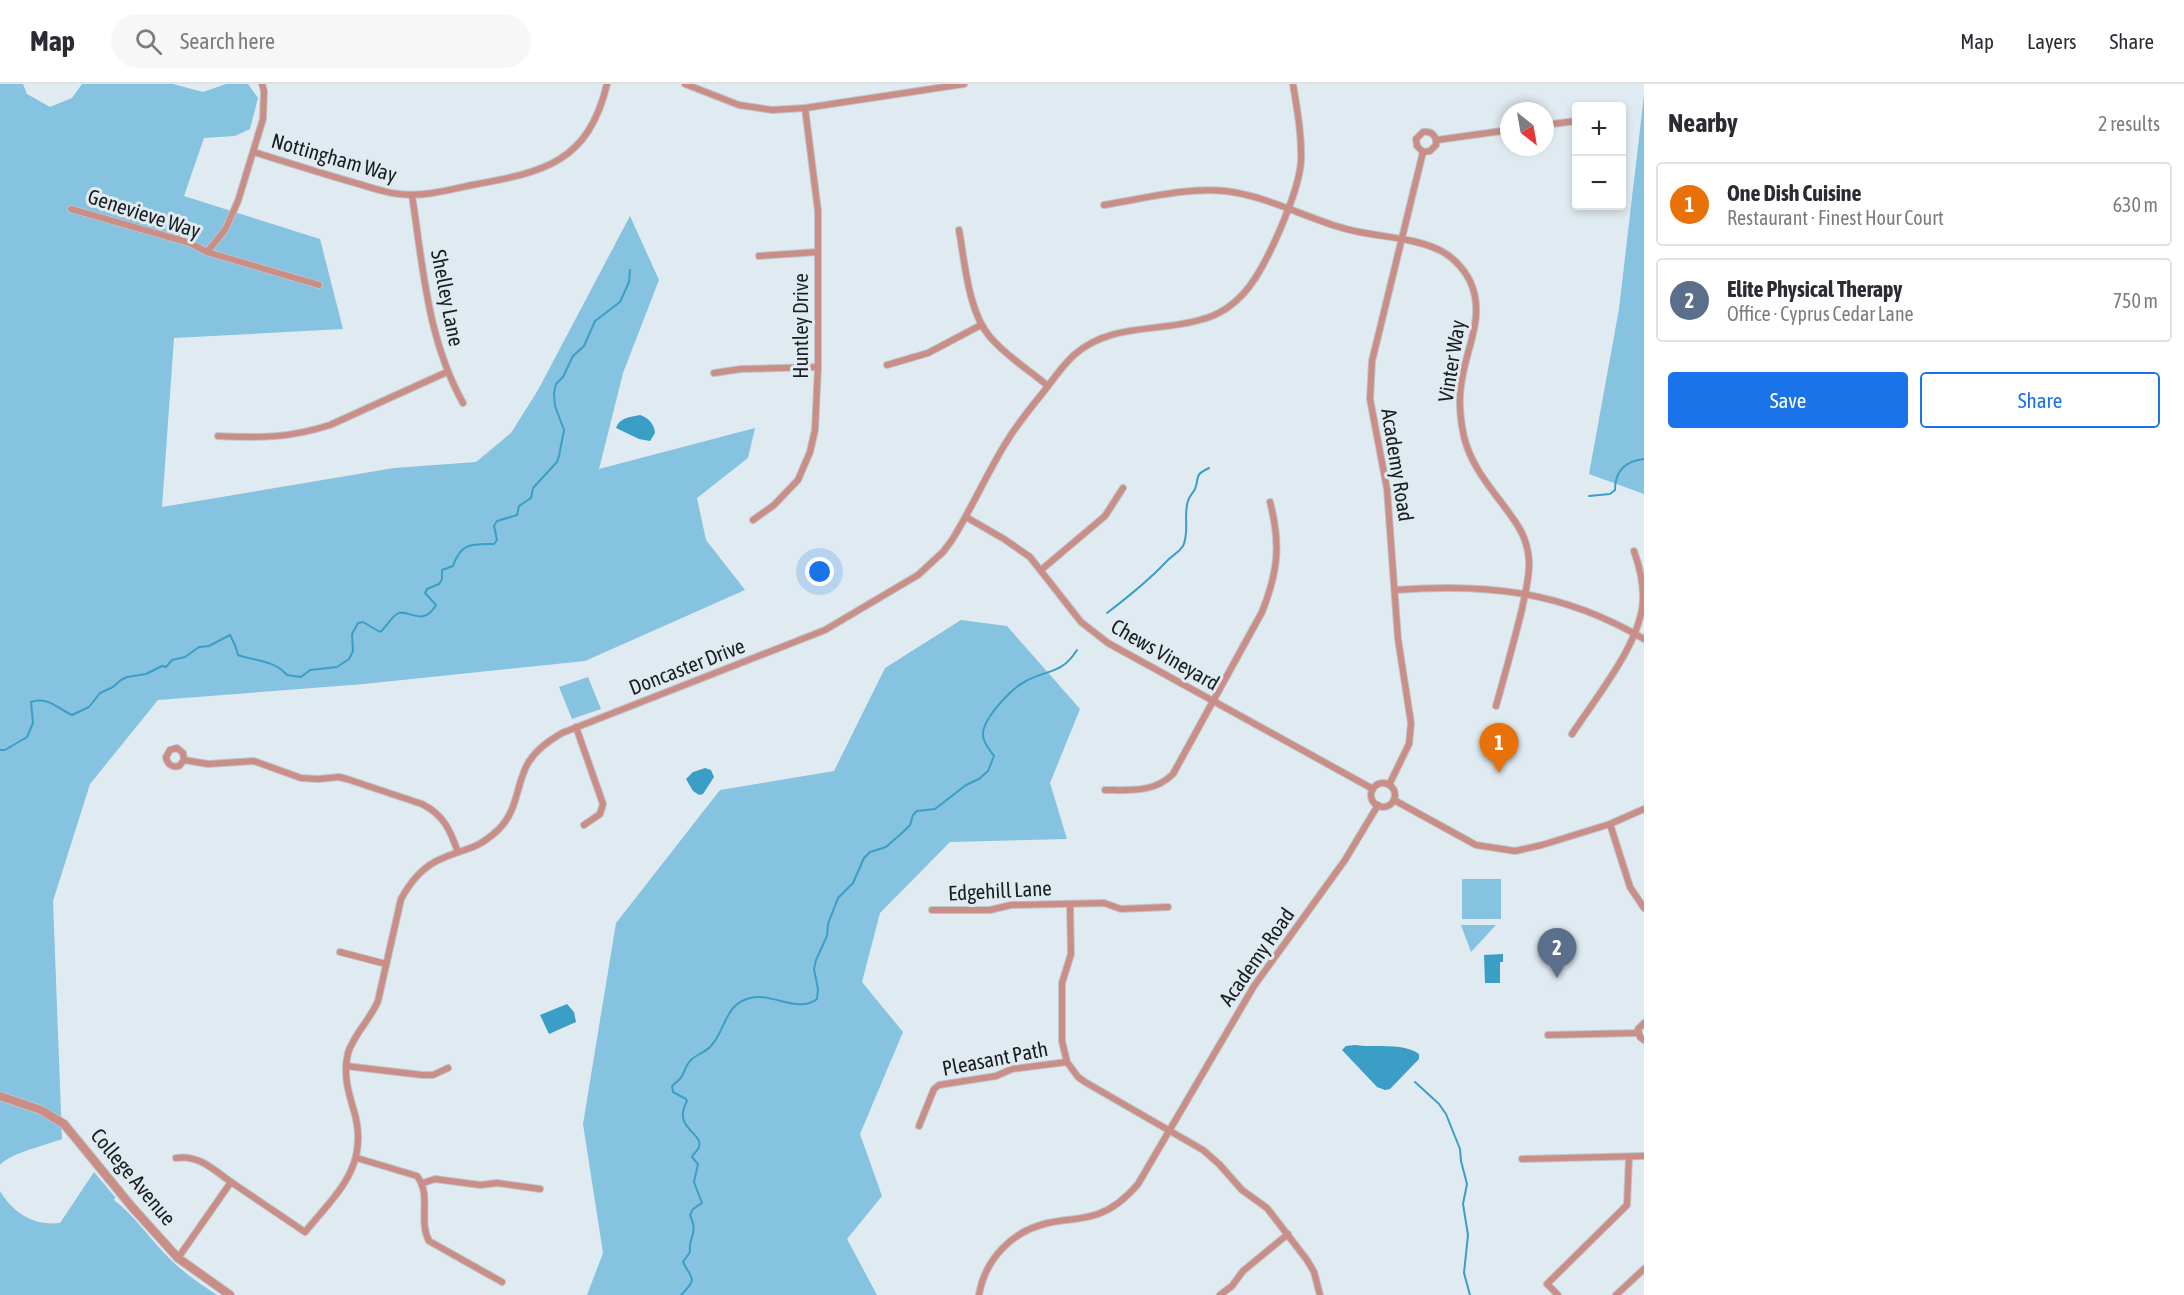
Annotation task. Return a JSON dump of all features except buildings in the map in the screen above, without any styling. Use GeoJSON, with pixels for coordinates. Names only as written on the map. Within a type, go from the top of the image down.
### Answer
{"type":"FeatureCollection","features":[{"type":"Feature","properties":{"kind":"street"},"geometry":{"type":"LineString","coordinates":[[207,252],[233,216],[254,152],[264,106],[262,84]]}},
{"type":"Feature","properties":{"kind":"street","name":"Nottingham Way"},"geometry":{"type":"LineString","coordinates":[[254,152],[398,194],[412,195],[517,177],[551,165],[564,157],[587,134],[602,105],[607,84]]}},
{"type":"Feature","properties":{"kind":"street"},"geometry":{"type":"LineString","coordinates":[[686,84],[721,99],[757,109],[772,110],[805,108],[964,84]]}},
{"type":"Feature","properties":{"kind":"street","name":"Doncaster Drive"},"geometry":{"type":"LineString","coordinates":[[231,1182],[305,1232],[343,1185],[357,1158],[358,1127],[348,1094],[346,1066],[352,1044],[378,1001],[401,899],[410,884],[430,865],[477,846],[501,827],[511,814],[523,775],[532,757],[552,738],[810,637],[844,621],[918,575],[942,552],[966,517],[1007,442],[1073,356],[1106,336],[1124,331],[1204,319],[1232,305],[1246,291],[1257,275],[1289,208],[1297,184],[1300,163],[1299,123],[1293,84]]}},
{"type":"Feature","properties":{"kind":"street","name":"Huntley Drive"},"geometry":{"type":"LineString","coordinates":[[753,520],[787,494],[805,466],[815,430],[818,367],[816,183],[805,108]]}},
{"type":"Feature","properties":{"kind":"street"},"geometry":{"type":"LineString","coordinates":[[1554,124],[1572,122]]}},
{"type":"Feature","properties":{"kind":"street"},"geometry":{"type":"LineString","coordinates":[[1424,152],[1433,149],[1437,140],[1500,131]]}},
{"type":"Feature","properties":{"kind":"street","name":"Academy Road"},"geometry":{"type":"LineString","coordinates":[[1389,785],[1404,756],[1411,723],[1398,639],[1388,501],[1372,417],[1370,380],[1372,361],[1424,152],[1419,150],[1416,143],[1423,132],[1431,132],[1437,140]]}},
{"type":"Feature","properties":{"kind":"street","name":"Vinter Way"},"geometry":{"type":"LineString","coordinates":[[1104,205],[1207,190],[1224,191],[1263,198],[1344,229],[1419,243],[1442,251],[1459,266],[1471,283],[1475,295],[1477,318],[1462,378],[1461,425],[1465,441],[1477,468],[1524,537],[1529,562],[1525,593],[1513,647],[1496,706]]}},
{"type":"Feature","properties":{"kind":"street","name":"Shelley Lane"},"geometry":{"type":"LineString","coordinates":[[412,195],[427,295],[439,352],[463,403]]}},
{"type":"Feature","properties":{"kind":"street","name":"Genevieve Way"},"geometry":{"type":"LineString","coordinates":[[71,208],[190,243],[207,252],[319,285]]}},
{"type":"Feature","properties":{"kind":"street"},"geometry":{"type":"LineString","coordinates":[[959,230],[973,302],[981,325],[1000,347],[1048,386]]}},
{"type":"Feature","properties":{"kind":"street"},"geometry":{"type":"LineString","coordinates":[[759,256],[818,252]]}},
{"type":"Feature","properties":{"kind":"street"},"geometry":{"type":"LineString","coordinates":[[887,365],[943,346],[981,325]]}},
{"type":"Feature","properties":{"kind":"street"},"geometry":{"type":"LineString","coordinates":[[714,373],[741,369],[818,367]]}},
{"type":"Feature","properties":{"kind":"street"},"geometry":{"type":"LineString","coordinates":[[218,436],[277,437],[311,431],[447,372]]}},
{"type":"Feature","properties":{"kind":"street"},"geometry":{"type":"LineString","coordinates":[[1041,570],[1105,516],[1123,488]]}},
{"type":"Feature","properties":{"kind":"street"},"geometry":{"type":"LineString","coordinates":[[1105,790],[1148,788],[1166,781],[1173,774],[1262,612],[1274,576],[1277,544],[1276,525],[1270,502]]}},
{"type":"Feature","properties":{"kind":"street","name":"Chews Vineyard"},"geometry":{"type":"LineString","coordinates":[[966,517],[1019,549],[1041,570],[1068,607],[1094,633],[1118,650],[1373,789]]}},
{"type":"Feature","properties":{"kind":"street"},"geometry":{"type":"LineString","coordinates":[[1572,734],[1627,649],[1640,621],[1643,596],[1640,569],[1634,551]]}},
{"type":"Feature","properties":{"kind":"street"},"geometry":{"type":"LineString","coordinates":[[1395,590],[1470,587],[1525,593],[1587,611],[1644,639]]}},
{"type":"Feature","properties":{"kind":"street"},"geometry":{"type":"LineString","coordinates":[[576,727],[603,804],[600,814],[584,825]]}},
{"type":"Feature","properties":{"kind":"street"},"geometry":{"type":"LineString","coordinates":[[184,760],[208,764],[254,761],[301,778],[339,777],[347,779],[422,804],[445,821],[458,852]]}},
{"type":"Feature","properties":{"kind":"street"},"geometry":{"type":"LineString","coordinates":[[1382,783],[1389,785],[1395,794],[1394,800],[1388,806],[1378,806],[1373,800],[1373,789],[1382,783]]}},
{"type":"Feature","properties":{"kind":"street"},"geometry":{"type":"LineString","coordinates":[[1394,800],[1476,845],[1515,851],[1610,824],[1644,809]]}},
{"type":"Feature","properties":{"kind":"street","name":"Academy Road"},"geometry":{"type":"LineString","coordinates":[[979,1295],[986,1270],[1003,1247],[1022,1233],[1047,1223],[1097,1215],[1126,1197],[1138,1184],[1254,986],[1346,860],[1378,806]]}},
{"type":"Feature","properties":{"kind":"street"},"geometry":{"type":"LineString","coordinates":[[1610,824],[1630,887],[1644,908]]}},
{"type":"Feature","properties":{"kind":"street","name":"Edgehill Lane"},"geometry":{"type":"LineString","coordinates":[[932,910],[990,910],[1011,905],[1104,903],[1121,909],[1168,907]]}},
{"type":"Feature","properties":{"kind":"street"},"geometry":{"type":"LineString","coordinates":[[1070,904],[1071,954],[1062,983],[1062,1041],[1066,1062],[1085,1082],[1210,1156],[1242,1190],[1267,1208],[1314,1272],[1320,1295]]}},
{"type":"Feature","properties":{"kind":"street"},"geometry":{"type":"LineString","coordinates":[[340,952],[386,964]]}},
{"type":"Feature","properties":{"kind":"street"},"geometry":{"type":"LineString","coordinates":[[1638,1033],[1640,1026],[1644,1023]]}},
{"type":"Feature","properties":{"kind":"street"},"geometry":{"type":"LineString","coordinates":[[1548,1035],[1638,1033]]}},
{"type":"Feature","properties":{"kind":"street"},"geometry":{"type":"LineString","coordinates":[[1638,1033],[1644,1040]]}},
{"type":"Feature","properties":{"kind":"street","name":"Pleasant Path"},"geometry":{"type":"LineString","coordinates":[[919,1126],[934,1089],[944,1082],[996,1076],[1012,1069],[1066,1062]]}},
{"type":"Feature","properties":{"kind":"street"},"geometry":{"type":"LineString","coordinates":[[346,1066],[422,1075],[433,1074],[448,1068]]}},
{"type":"Feature","properties":{"kind":"street","name":"College Avenue"},"geometry":{"type":"LineString","coordinates":[[0,1096],[40,1110],[64,1124],[132,1207],[178,1258],[230,1295]]}},
{"type":"Feature","properties":{"kind":"street"},"geometry":{"type":"LineString","coordinates":[[176,1158],[184,1156],[200,1160],[231,1182],[178,1258]]}},
{"type":"Feature","properties":{"kind":"street"},"geometry":{"type":"LineString","coordinates":[[1522,1158],[1644,1156]]}},
{"type":"Feature","properties":{"kind":"street"},"geometry":{"type":"LineString","coordinates":[[1558,1295],[1547,1284],[1627,1205],[1629,1157]]}},
{"type":"Feature","properties":{"kind":"street"},"geometry":{"type":"LineString","coordinates":[[357,1158],[412,1174],[423,1183],[425,1232],[429,1241],[502,1282]]}},
{"type":"Feature","properties":{"kind":"street"},"geometry":{"type":"LineString","coordinates":[[423,1183],[435,1179],[480,1185],[497,1183],[540,1190]]}},
{"type":"Feature","properties":{"kind":"street"},"geometry":{"type":"LineString","coordinates":[[1221,1295],[1232,1286],[1243,1271],[1288,1234]]}},
{"type":"Feature","properties":{"kind":"street"},"geometry":{"type":"LineString","coordinates":[[1617,1295],[1644,1269]]}},
{"type":"Feature","properties":{"kind":"shaded area"},"geometry":{"type":"Polygon","coordinates":[[[0,84],[23,84],[27,94],[50,107],[72,98],[82,84],[173,84],[203,92],[226,84],[248,84],[258,98],[250,129],[235,136],[204,138],[184,196],[320,239],[343,329],[174,338],[162,507],[394,468],[476,462],[511,433],[538,390],[630,216],[659,280],[623,373],[599,469],[755,428],[748,458],[697,498],[706,540],[745,590],[585,661],[364,684],[158,700],[90,784],[53,901],[62,1139],[20,1153],[0,1165],[0,84]]]}},
{"type":"Feature","properties":{"kind":"shaded area"},"geometry":{"type":"Polygon","coordinates":[[[1644,95],[1644,494],[1589,474],[1619,309],[1644,95]]]}},
{"type":"Feature","properties":{"kind":"shaded area"},"geometry":{"type":"Polygon","coordinates":[[[640,415],[654,427],[655,433],[650,441],[639,439],[616,428],[622,420],[640,415]]]}},
{"type":"Feature","properties":{"kind":"shaded area"},"geometry":{"type":"Polygon","coordinates":[[[961,620],[1007,626],[1080,709],[1050,783],[1067,839],[950,842],[880,913],[862,982],[903,1032],[860,1134],[882,1196],[847,1239],[877,1295],[587,1295],[603,1253],[583,1124],[616,923],[720,790],[834,771],[885,668],[961,620]]]}},
{"type":"Feature","properties":{"kind":"shaded area"},"geometry":{"type":"Polygon","coordinates":[[[588,677],[601,709],[572,719],[559,687],[588,677]]]}},
{"type":"Feature","properties":{"kind":"shaded area"},"geometry":{"type":"Polygon","coordinates":[[[705,768],[711,770],[714,777],[703,794],[699,795],[693,791],[686,779],[693,772],[705,768]]]}},
{"type":"Feature","properties":{"kind":"shaded area"},"geometry":{"type":"Polygon","coordinates":[[[1462,879],[1501,879],[1501,919],[1462,919],[1462,879]]]}},
{"type":"Feature","properties":{"kind":"shaded area"},"geometry":{"type":"Polygon","coordinates":[[[1461,925],[1496,925],[1471,952],[1461,925]]]}},
{"type":"Feature","properties":{"kind":"shaded area"},"geometry":{"type":"Polygon","coordinates":[[[1503,954],[1503,962],[1500,962],[1500,983],[1485,983],[1484,955],[1503,954]]]}},
{"type":"Feature","properties":{"kind":"shaded area"},"geometry":{"type":"Polygon","coordinates":[[[567,1004],[574,1012],[576,1022],[549,1034],[540,1015],[567,1004]]]}},
{"type":"Feature","properties":{"kind":"shaded area"},"geometry":{"type":"Polygon","coordinates":[[[1346,1046],[1405,1048],[1419,1054],[1419,1059],[1390,1089],[1385,1090],[1377,1087],[1342,1050],[1346,1046]]]}},
{"type":"Feature","properties":{"kind":"shaded area"},"geometry":{"type":"Polygon","coordinates":[[[94,1172],[115,1197],[114,1200],[129,1213],[169,1258],[217,1295],[0,1295],[0,1191],[11,1206],[25,1216],[41,1222],[60,1223],[94,1172]]]}},
{"type":"Feature","properties":{"kind":"waterway"},"geometry":{"type":"LineString","coordinates":[[0,750],[5,750],[27,737],[33,723],[31,702],[48,702],[72,715],[89,707],[100,693],[121,680],[146,674],[162,666],[166,667],[172,660],[185,657],[199,647],[209,646],[230,635],[238,655],[276,666],[287,675],[301,677],[310,670],[337,667],[349,659],[353,651],[352,634],[358,623],[363,622],[380,632],[397,614],[405,613],[420,617],[431,612],[436,605],[425,593],[427,589],[439,584],[442,579],[442,570],[453,566],[464,548],[480,544],[494,544],[497,540],[494,526],[497,521],[517,515],[519,506],[531,498],[533,488],[557,462],[564,430],[555,406],[556,384],[563,377],[573,356],[584,346],[595,321],[620,302],[629,282],[630,270]]}},
{"type":"Feature","properties":{"kind":"waterway"},"geometry":{"type":"LineString","coordinates":[[1589,496],[1610,494],[1615,490],[1619,472],[1632,462],[1644,459]]}},
{"type":"Feature","properties":{"kind":"waterway"},"geometry":{"type":"LineString","coordinates":[[1107,613],[1145,582],[1183,546],[1189,499],[1199,475],[1209,468]]}},
{"type":"Feature","properties":{"kind":"waterway"},"geometry":{"type":"LineString","coordinates":[[681,1295],[692,1281],[683,1262],[690,1252],[694,1227],[690,1215],[693,1209],[702,1203],[694,1182],[698,1164],[692,1157],[698,1149],[698,1139],[683,1118],[687,1101],[673,1092],[672,1086],[681,1077],[689,1062],[708,1049],[730,1012],[741,1001],[758,997],[802,1004],[817,999],[818,989],[814,969],[816,960],[827,936],[828,924],[838,898],[853,883],[864,858],[870,852],[886,847],[903,832],[910,825],[917,811],[935,809],[988,771],[994,756],[985,744],[983,735],[992,713],[1020,685],[1034,677],[1060,668],[1077,650]]}},
{"type":"Feature","properties":{"kind":"waterway"},"geometry":{"type":"LineString","coordinates":[[1415,1082],[1439,1104],[1446,1114],[1460,1149],[1467,1184],[1463,1204],[1468,1235],[1464,1273],[1470,1295]]}},
{"type":"Feature","properties":{"kind":"place","name":"One Dish Cuisine"},"geometry":{"type":"Point","coordinates":[1499,773]}},
{"type":"Feature","properties":{"kind":"place","name":"Elite Physical Therapy"},"geometry":{"type":"Point","coordinates":[1557,978]}}]}
